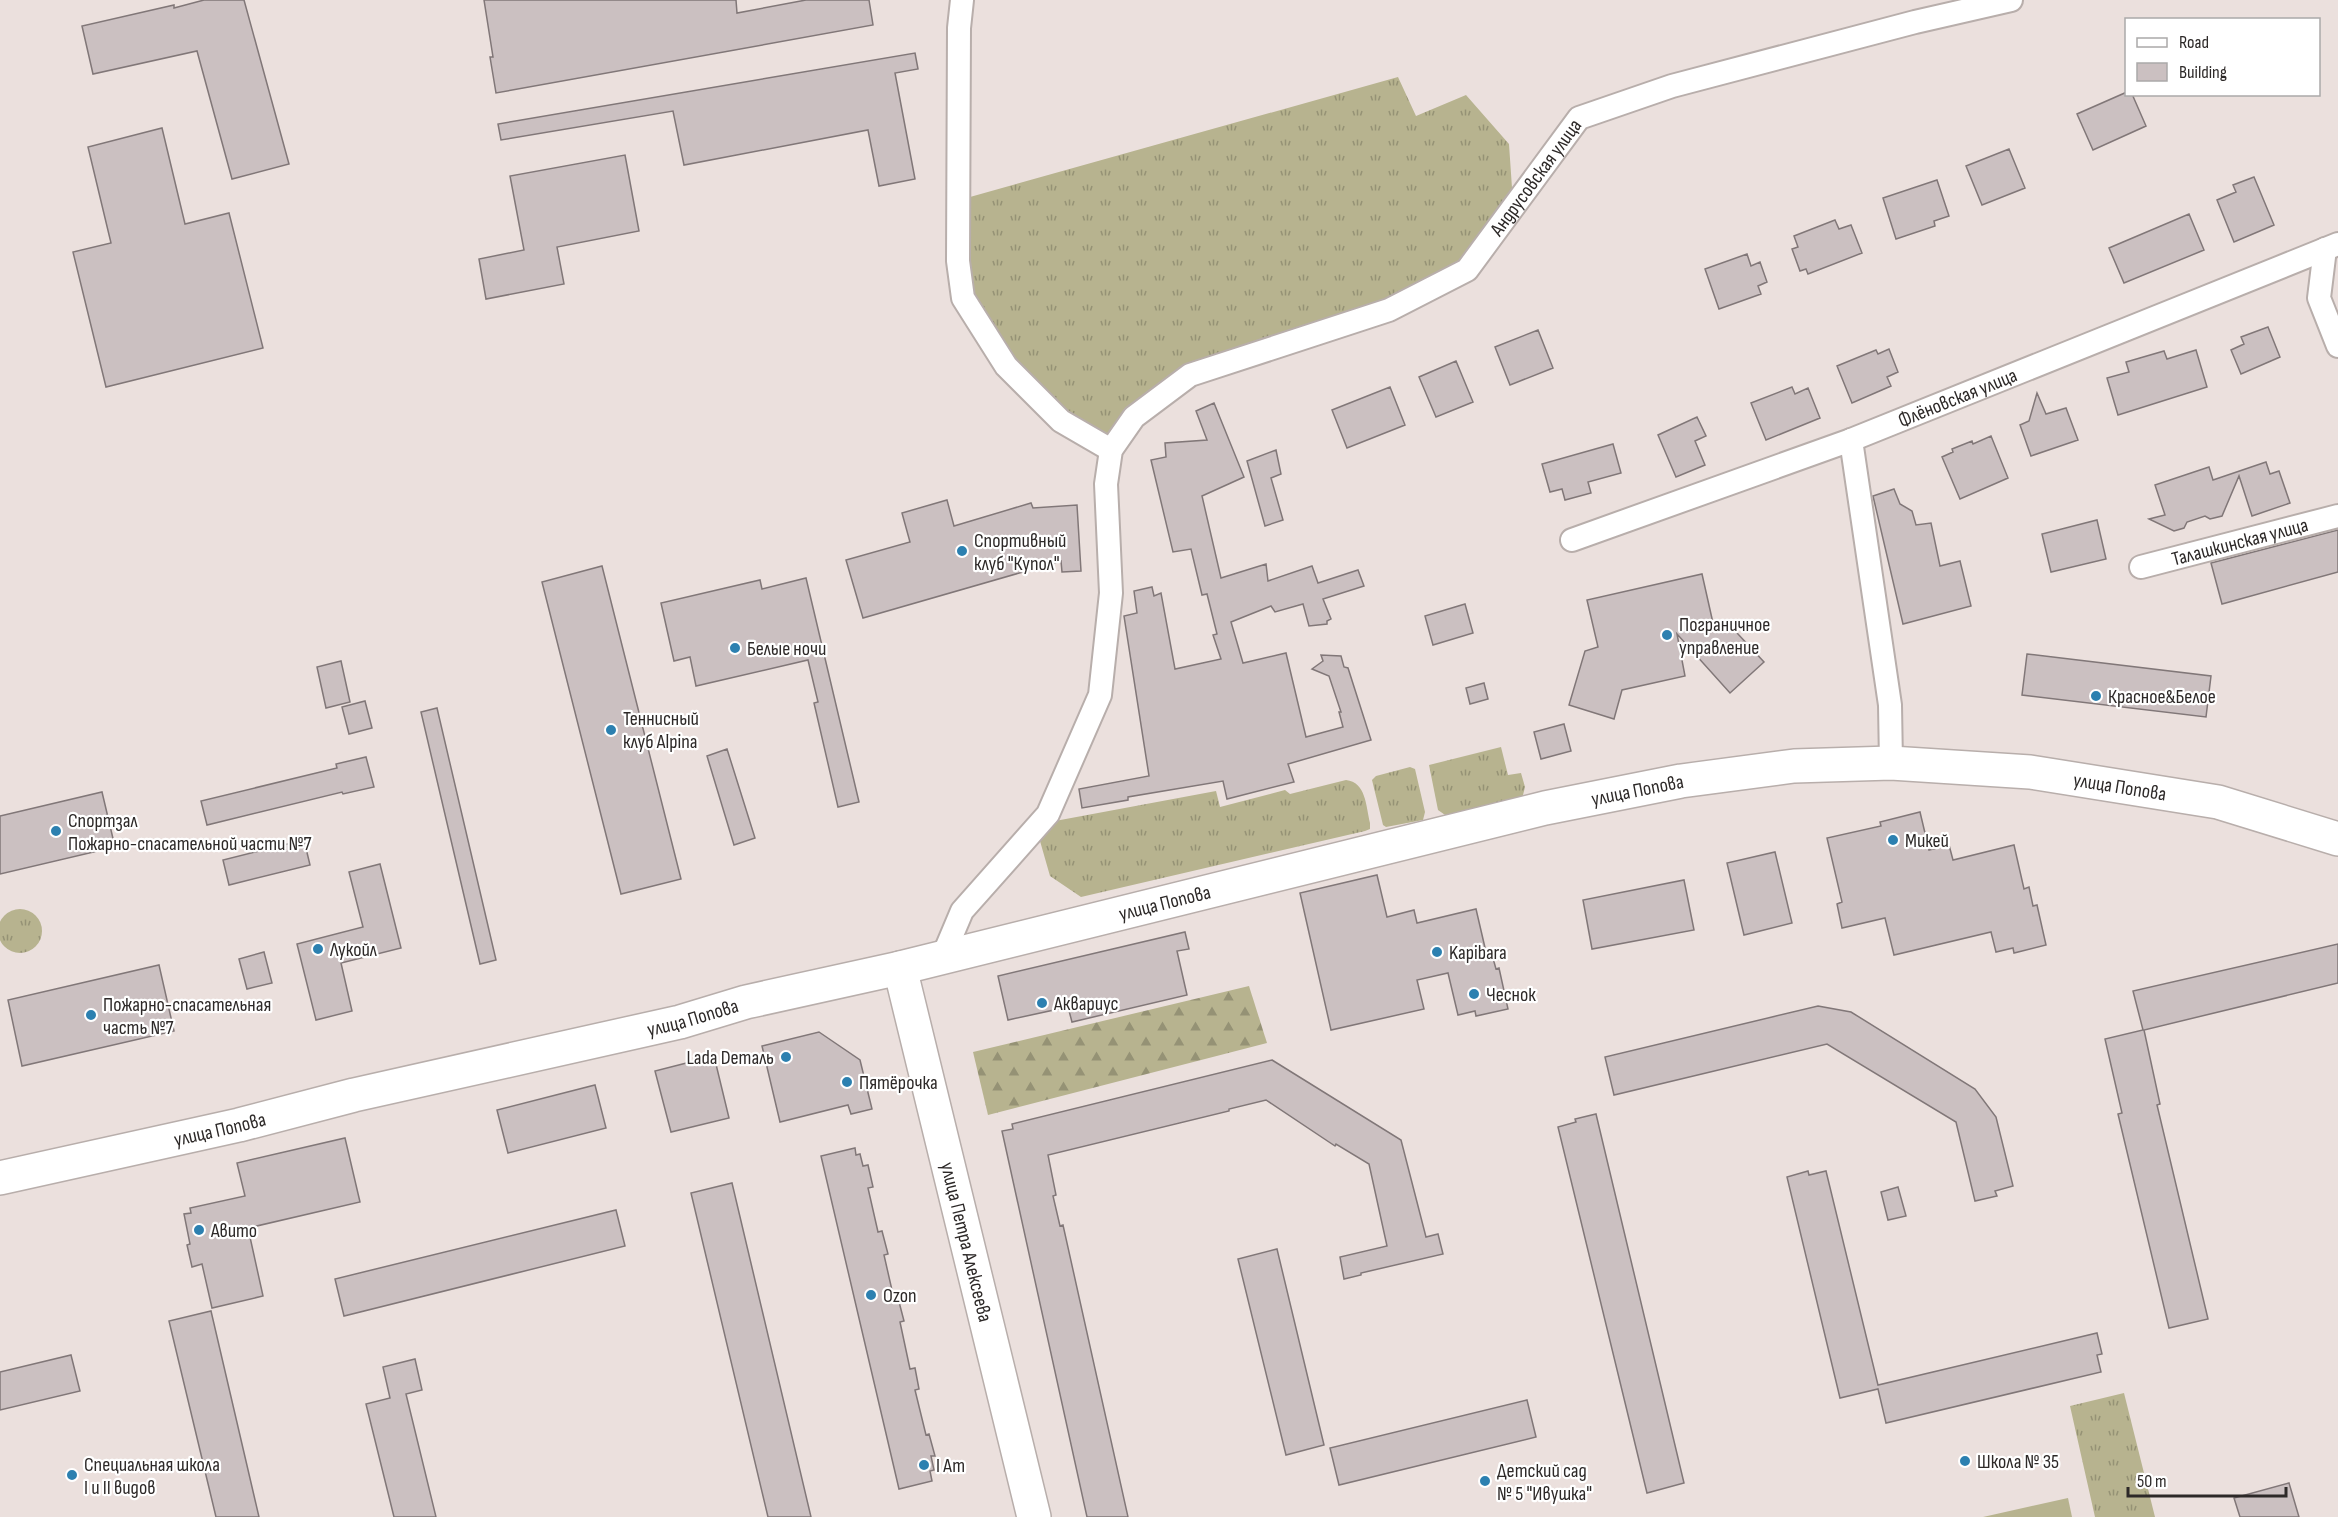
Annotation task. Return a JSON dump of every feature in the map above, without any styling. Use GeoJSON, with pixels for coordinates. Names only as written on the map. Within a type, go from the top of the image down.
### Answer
{"type":"FeatureCollection","features":[{"type":"Feature","properties":{"kind":"street"},"geometry":{"type":"LineString","coordinates":[[943,956],[962,911],[1048,814],[1100,695],[1111,593],[1107,484],[1111,450],[1061,421],[1006,366],[963,298],[958,261],[959,28],[962,0]]}},
{"type":"Feature","properties":{"kind":"street"},"geometry":{"type":"LineString","coordinates":[[1915,22],[1927,0]]}},
{"type":"Feature","properties":{"kind":"street","name":"Андрусовская улица"},"geometry":{"type":"LineString","coordinates":[[1111,450],[1134,417],[1190,375],[1389,310],[1467,270],[1579,118],[1672,86],[1915,22],[2011,0]]}},
{"type":"Feature","properties":{"kind":"street"},"geometry":{"type":"LineString","coordinates":[[2332,247],[2319,298],[2338,346]]}},
{"type":"Feature","properties":{"kind":"street","name":"Флёновская улица"},"geometry":{"type":"LineString","coordinates":[[1572,540],[1851,440],[2332,247]]}},
{"type":"Feature","properties":{"kind":"street"},"geometry":{"type":"LineString","coordinates":[[1851,440],[1890,705],[1891,763]]}},
{"type":"Feature","properties":{"kind":"street","name":"Талашкинская улица"},"geometry":{"type":"LineString","coordinates":[[2141,567],[2338,516]]}},
{"type":"Feature","properties":{"kind":"street","name":"улица Попова"},"geometry":{"type":"LineString","coordinates":[[0,1178],[247,1124],[354,1095],[680,1022],[746,1002],[900,968],[1545,808],[1681,781],[1794,765],[1891,763],[2030,772],[2218,802],[2338,839]]}},
{"type":"Feature","properties":{"kind":"street","name":"улица Петра Алексеева"},"geometry":{"type":"LineString","coordinates":[[900,968],[1034,1517]]}},
{"type":"Feature","properties":{"kind":"green space"},"geometry":{"type":"Polygon","coordinates":[[[1398,77],[1416,116],[1466,95],[1509,144],[1512,188],[1461,260],[1386,299],[1186,364],[1128,407],[1105,437],[1065,412],[1009,355],[972,292],[968,257],[970,197],[1398,77]]]}},
{"type":"Feature","properties":{"kind":"green space"},"geometry":{"type":"Polygon","coordinates":[[[1501,747],[1508,775],[1521,773],[1525,787],[1522,799],[1448,817],[1438,810],[1429,765],[1501,747]]]}},
{"type":"Feature","properties":{"kind":"green space"},"geometry":{"type":"Polygon","coordinates":[[[1410,767],[1415,769],[1425,812],[1423,820],[1386,827],[1383,825],[1372,780],[1376,776],[1410,767]]]}},
{"type":"Feature","properties":{"kind":"green space"},"geometry":{"type":"Polygon","coordinates":[[[1346,780],[1358,785],[1364,796],[1370,829],[1081,897],[1050,876],[1040,841],[1055,821],[1216,791],[1220,807],[1285,790],[1290,794],[1346,780]]]}},
{"type":"Feature","properties":{"kind":"green space"},"geometry":{"type":"Polygon","coordinates":[[[11,910],[29,910],[41,922],[41,940],[29,952],[11,952],[-1,940],[-1,922],[11,910]]]}},
{"type":"Feature","properties":{"kind":"green space"},"geometry":{"type":"Polygon","coordinates":[[[1249,986],[1267,1043],[988,1115],[973,1052],[1249,986]]]}},
{"type":"Feature","properties":{"kind":"green space"},"geometry":{"type":"Polygon","coordinates":[[[2124,1393],[2155,1517],[2095,1517],[2070,1406],[2124,1393]]]}},
{"type":"Feature","properties":{"kind":"green space"},"geometry":{"type":"Polygon","coordinates":[[[2068,1498],[2072,1517],[1983,1517],[2068,1498]]]}},
{"type":"Feature","properties":{"kind":"building"},"geometry":{"type":"Polygon","coordinates":[[[204,0],[244,0],[289,164],[232,179],[197,51],[93,74],[82,26],[204,0]]]}},
{"type":"Feature","properties":{"kind":"building"},"geometry":{"type":"Polygon","coordinates":[[[484,0],[736,0],[737,13],[806,0],[869,0],[873,25],[496,93],[484,0]]]}},
{"type":"Feature","properties":{"kind":"building"},"geometry":{"type":"Polygon","coordinates":[[[915,53],[918,69],[895,73],[915,179],[879,186],[868,130],[684,165],[673,111],[501,140],[498,124],[915,53]]]}},
{"type":"Feature","properties":{"kind":"building"},"geometry":{"type":"Polygon","coordinates":[[[2125,93],[2125,96],[2133,96],[2146,126],[2093,150],[2077,114],[2125,93]]]}},
{"type":"Feature","properties":{"kind":"building"},"geometry":{"type":"Polygon","coordinates":[[[162,128],[185,224],[229,213],[263,348],[106,387],[73,252],[111,243],[88,147],[162,128]]]}},
{"type":"Feature","properties":{"kind":"building"},"geometry":{"type":"Polygon","coordinates":[[[2009,149],[2025,188],[1982,205],[1966,166],[2009,149]]]}},
{"type":"Feature","properties":{"kind":"building"},"geometry":{"type":"Polygon","coordinates":[[[625,155],[639,231],[557,247],[564,284],[486,299],[479,259],[524,250],[510,176],[625,155]]]}},
{"type":"Feature","properties":{"kind":"building"},"geometry":{"type":"Polygon","coordinates":[[[2254,177],[2274,225],[2234,242],[2217,200],[2236,192],[2233,185],[2254,177]]]}},
{"type":"Feature","properties":{"kind":"building"},"geometry":{"type":"Polygon","coordinates":[[[1937,180],[1949,216],[1934,221],[1935,226],[1896,239],[1883,198],[1937,180]]]}},
{"type":"Feature","properties":{"kind":"building"},"geometry":{"type":"Polygon","coordinates":[[[2189,214],[2204,250],[2124,283],[2109,248],[2189,214]]]}},
{"type":"Feature","properties":{"kind":"building"},"geometry":{"type":"Polygon","coordinates":[[[1835,220],[1839,229],[1851,225],[1862,253],[1808,274],[1806,269],[1800,271],[1792,249],[1798,247],[1794,236],[1835,220]]]}},
{"type":"Feature","properties":{"kind":"building"},"geometry":{"type":"Polygon","coordinates":[[[1747,254],[1751,266],[1760,262],[1767,282],[1758,286],[1761,294],[1719,309],[1705,269],[1747,254]]]}},
{"type":"Feature","properties":{"kind":"building"},"geometry":{"type":"Polygon","coordinates":[[[2268,327],[2280,357],[2241,374],[2231,350],[2244,344],[2241,337],[2268,327]]]}},
{"type":"Feature","properties":{"kind":"building"},"geometry":{"type":"Polygon","coordinates":[[[1538,330],[1553,368],[1510,385],[1495,347],[1538,330]]]}},
{"type":"Feature","properties":{"kind":"building"},"geometry":{"type":"Polygon","coordinates":[[[1889,349],[1898,372],[1887,377],[1891,386],[1852,403],[1837,366],[1876,350],[1878,354],[1889,349]]]}},
{"type":"Feature","properties":{"kind":"building"},"geometry":{"type":"Polygon","coordinates":[[[2196,350],[2207,387],[2118,415],[2107,378],[2129,372],[2126,362],[2164,351],[2167,359],[2196,350]]]}},
{"type":"Feature","properties":{"kind":"building"},"geometry":{"type":"Polygon","coordinates":[[[1456,361],[1473,402],[1436,417],[1419,377],[1456,361]]]}},
{"type":"Feature","properties":{"kind":"building"},"geometry":{"type":"Polygon","coordinates":[[[1390,387],[1405,425],[1347,448],[1332,410],[1390,387]]]}},
{"type":"Feature","properties":{"kind":"building"},"geometry":{"type":"Polygon","coordinates":[[[1792,387],[1795,394],[1808,388],[1820,418],[1766,440],[1751,403],[1792,387]]]}},
{"type":"Feature","properties":{"kind":"building"},"geometry":{"type":"Polygon","coordinates":[[[2037,393],[2046,414],[2066,408],[2078,440],[2031,456],[2020,425],[2029,421],[2037,393]]]}},
{"type":"Feature","properties":{"kind":"building"},"geometry":{"type":"Polygon","coordinates":[[[1214,403],[1244,477],[1202,496],[1221,578],[1266,564],[1268,581],[1312,566],[1318,583],[1358,570],[1364,586],[1323,599],[1331,619],[1327,621],[1327,624],[1309,626],[1303,604],[1275,612],[1271,606],[1231,622],[1243,663],[1286,653],[1306,737],[1343,727],[1339,712],[1341,712],[1329,676],[1312,669],[1323,661],[1321,655],[1341,656],[1344,667],[1348,668],[1371,740],[1288,764],[1294,782],[1227,799],[1223,781],[1128,797],[1128,800],[1082,808],[1079,789],[1149,776],[1124,616],[1137,613],[1134,591],[1152,587],[1154,596],[1161,593],[1175,669],[1221,659],[1213,635],[1217,634],[1207,594],[1202,595],[1191,549],[1173,552],[1151,460],[1166,457],[1165,443],[1207,440],[1196,411],[1214,403]]]}},
{"type":"Feature","properties":{"kind":"building"},"geometry":{"type":"Polygon","coordinates":[[[1697,417],[1706,436],[1695,441],[1705,465],[1676,477],[1658,435],[1697,417]]]}},
{"type":"Feature","properties":{"kind":"building"},"geometry":{"type":"Polygon","coordinates":[[[1991,436],[2008,478],[1960,499],[1942,457],[1953,452],[1952,449],[1972,441],[1973,444],[1991,436]]]}},
{"type":"Feature","properties":{"kind":"building"},"geometry":{"type":"Polygon","coordinates":[[[1613,444],[1621,473],[1588,482],[1591,493],[1565,500],[1562,489],[1550,492],[1542,464],[1613,444]]]}},
{"type":"Feature","properties":{"kind":"building"},"geometry":{"type":"Polygon","coordinates":[[[1276,450],[1281,474],[1271,478],[1283,520],[1265,526],[1247,461],[1276,450]]]}},
{"type":"Feature","properties":{"kind":"building"},"geometry":{"type":"Polygon","coordinates":[[[2266,462],[2270,474],[2279,471],[2290,503],[2252,516],[2239,476],[2222,516],[2210,519],[2205,516],[2187,522],[2184,528],[2174,531],[2149,519],[2165,515],[2155,485],[2209,467],[2213,480],[2266,462]]]}},
{"type":"Feature","properties":{"kind":"building"},"geometry":{"type":"Polygon","coordinates":[[[1894,489],[1900,504],[1912,511],[1916,525],[1931,523],[1940,566],[1960,561],[1971,606],[1903,624],[1873,496],[1894,489]]]}},
{"type":"Feature","properties":{"kind":"building","name":"Спортивный клуб \"Купол\""},"geometry":{"type":"Polygon","coordinates":[[[947,500],[954,526],[1031,503],[1033,508],[1077,505],[1081,571],[1062,572],[1061,561],[863,618],[846,560],[910,542],[902,513],[947,500]]]}},
{"type":"Feature","properties":{"kind":"building"},"geometry":{"type":"Polygon","coordinates":[[[2097,520],[2106,559],[2051,572],[2042,534],[2097,520]]]}},
{"type":"Feature","properties":{"kind":"building"},"geometry":{"type":"Polygon","coordinates":[[[2338,530],[2338,572],[2222,604],[2211,563],[2338,530]]]}},
{"type":"Feature","properties":{"kind":"building","name":"Теннисный клуб Alpina"},"geometry":{"type":"Polygon","coordinates":[[[602,566],[681,879],[621,894],[542,582],[602,566]]]}},
{"type":"Feature","properties":{"kind":"building","name":"Пограничное управление"},"geometry":{"type":"Polygon","coordinates":[[[1702,574],[1713,623],[1725,620],[1764,662],[1730,693],[1677,634],[1685,676],[1622,690],[1614,719],[1569,705],[1585,651],[1598,647],[1587,600],[1702,574]]]}},
{"type":"Feature","properties":{"kind":"building"},"geometry":{"type":"Polygon","coordinates":[[[806,578],[859,802],[838,807],[814,703],[818,702],[808,660],[696,686],[690,657],[674,661],[661,603],[760,580],[762,589],[806,578]]]}},
{"type":"Feature","properties":{"kind":"building"},"geometry":{"type":"Polygon","coordinates":[[[1465,604],[1473,633],[1433,645],[1425,616],[1465,604]]]}},
{"type":"Feature","properties":{"kind":"building"},"geometry":{"type":"Polygon","coordinates":[[[2027,654],[2211,676],[2206,717],[2022,695],[2027,654]]]}},
{"type":"Feature","properties":{"kind":"building"},"geometry":{"type":"Polygon","coordinates":[[[341,661],[350,702],[326,708],[317,667],[341,661]]]}},
{"type":"Feature","properties":{"kind":"building"},"geometry":{"type":"Polygon","coordinates":[[[1484,683],[1488,699],[1470,704],[1466,688],[1484,683]]]}},
{"type":"Feature","properties":{"kind":"building"},"geometry":{"type":"Polygon","coordinates":[[[365,701],[372,728],[349,734],[342,707],[365,701]]]}},
{"type":"Feature","properties":{"kind":"building"},"geometry":{"type":"Polygon","coordinates":[[[437,708],[496,960],[480,964],[421,712],[437,708]]]}},
{"type":"Feature","properties":{"kind":"building"},"geometry":{"type":"Polygon","coordinates":[[[1564,724],[1571,751],[1541,759],[1534,732],[1564,724]]]}},
{"type":"Feature","properties":{"kind":"building"},"geometry":{"type":"Polygon","coordinates":[[[727,749],[755,838],[734,845],[707,756],[727,749]]]}},
{"type":"Feature","properties":{"kind":"building"},"geometry":{"type":"Polygon","coordinates":[[[366,757],[374,787],[343,794],[342,792],[207,825],[201,801],[337,768],[336,764],[366,757]]]}},
{"type":"Feature","properties":{"kind":"building","name":"Спортзал Пожарно-спасательной части №7"},"geometry":{"type":"Polygon","coordinates":[[[102,792],[115,847],[0,874],[0,816],[102,792]]]}},
{"type":"Feature","properties":{"kind":"building"},"geometry":{"type":"Polygon","coordinates":[[[1920,812],[1929,850],[1949,845],[1953,860],[2014,845],[2024,889],[2029,887],[2033,906],[2037,905],[2046,945],[2014,953],[2013,948],[1996,952],[1991,932],[1894,955],[1885,918],[1842,928],[1837,904],[1842,902],[1827,838],[1881,826],[1880,822],[1920,812]]]}},
{"type":"Feature","properties":{"kind":"building"},"geometry":{"type":"Polygon","coordinates":[[[304,840],[310,865],[229,885],[223,860],[304,840]]]}},
{"type":"Feature","properties":{"kind":"building"},"geometry":{"type":"Polygon","coordinates":[[[1775,852],[1792,923],[1744,935],[1727,863],[1775,852]]]}},
{"type":"Feature","properties":{"kind":"building"},"geometry":{"type":"Polygon","coordinates":[[[380,864],[401,948],[341,963],[352,1011],[316,1020],[297,944],[363,927],[349,872],[380,864]]]}},
{"type":"Feature","properties":{"kind":"building"},"geometry":{"type":"Polygon","coordinates":[[[1377,875],[1387,917],[1414,910],[1417,923],[1476,909],[1486,952],[1491,951],[1496,969],[1499,968],[1508,1009],[1476,1016],[1475,1011],[1458,1015],[1448,973],[1417,980],[1424,1009],[1331,1030],[1300,893],[1377,875]]]}},
{"type":"Feature","properties":{"kind":"building"},"geometry":{"type":"Polygon","coordinates":[[[1684,880],[1694,930],[1592,949],[1583,900],[1684,880]]]}},
{"type":"Feature","properties":{"kind":"building"},"geometry":{"type":"Polygon","coordinates":[[[1185,932],[1189,949],[1177,951],[1187,995],[1072,1022],[1068,1007],[1008,1020],[998,976],[1185,932]]]}},
{"type":"Feature","properties":{"kind":"building"},"geometry":{"type":"Polygon","coordinates":[[[2338,944],[2338,983],[2144,1030],[2160,1104],[2157,1105],[2208,1319],[2169,1328],[2118,1114],[2122,1113],[2105,1039],[2143,1030],[2133,991],[2338,944]]]}},
{"type":"Feature","properties":{"kind":"building"},"geometry":{"type":"Polygon","coordinates":[[[264,952],[272,983],[247,989],[239,959],[264,952]]]}},
{"type":"Feature","properties":{"kind":"building","name":"Пожарно-спасательная часть №7"},"geometry":{"type":"Polygon","coordinates":[[[159,965],[174,1031],[22,1066],[8,1000],[159,965]]]}},
{"type":"Feature","properties":{"kind":"building"},"geometry":{"type":"Polygon","coordinates":[[[1818,1006],[1851,1012],[1975,1089],[1996,1117],[2013,1186],[1995,1191],[1997,1196],[1975,1201],[1956,1122],[1827,1044],[1614,1095],[1605,1057],[1818,1006]]]}},
{"type":"Feature","properties":{"kind":"building"},"geometry":{"type":"Polygon","coordinates":[[[819,1032],[860,1060],[872,1109],[851,1114],[848,1105],[780,1122],[762,1046],[819,1032]]]}},
{"type":"Feature","properties":{"kind":"building"},"geometry":{"type":"Polygon","coordinates":[[[714,1056],[729,1118],[671,1132],[655,1071],[714,1056]]]}},
{"type":"Feature","properties":{"kind":"building"},"geometry":{"type":"Polygon","coordinates":[[[1272,1060],[1401,1140],[1426,1237],[1438,1234],[1443,1254],[1344,1279],[1340,1257],[1387,1246],[1369,1164],[1336,1144],[1335,1146],[1266,1100],[1048,1155],[1056,1195],[1053,1196],[1060,1226],[1063,1225],[1128,1517],[1087,1517],[1002,1131],[1013,1129],[1012,1124],[1272,1060]]]}},
{"type":"Feature","properties":{"kind":"building"},"geometry":{"type":"Polygon","coordinates":[[[595,1085],[606,1128],[508,1153],[497,1110],[595,1085]]]}},
{"type":"Feature","properties":{"kind":"building"},"geometry":{"type":"Polygon","coordinates":[[[1596,1114],[1684,1483],[1647,1493],[1558,1127],[1576,1122],[1575,1119],[1596,1114]]]}},
{"type":"Feature","properties":{"kind":"building"},"geometry":{"type":"Polygon","coordinates":[[[345,1138],[360,1202],[248,1228],[263,1296],[212,1308],[202,1264],[192,1267],[184,1214],[191,1213],[190,1208],[245,1196],[237,1163],[345,1138]]]}},
{"type":"Feature","properties":{"kind":"building"},"geometry":{"type":"Polygon","coordinates":[[[855,1148],[856,1155],[860,1154],[863,1166],[868,1165],[873,1187],[868,1188],[878,1232],[882,1231],[888,1254],[884,1255],[894,1299],[898,1298],[904,1321],[900,1322],[910,1369],[915,1368],[919,1389],[915,1390],[926,1435],[929,1434],[935,1456],[931,1456],[934,1470],[930,1471],[932,1481],[899,1489],[821,1156],[855,1148]]]}},
{"type":"Feature","properties":{"kind":"building"},"geometry":{"type":"Polygon","coordinates":[[[1808,1171],[1809,1175],[1826,1171],[1878,1385],[2097,1333],[2102,1354],[2097,1355],[2101,1372],[1886,1423],[1878,1389],[1840,1398],[1787,1177],[1808,1171]]]}},
{"type":"Feature","properties":{"kind":"building"},"geometry":{"type":"Polygon","coordinates":[[[732,1183],[811,1517],[768,1517],[691,1193],[732,1183]]]}},
{"type":"Feature","properties":{"kind":"building"},"geometry":{"type":"Polygon","coordinates":[[[1898,1187],[1906,1216],[1888,1220],[1881,1192],[1898,1187]]]}},
{"type":"Feature","properties":{"kind":"building"},"geometry":{"type":"Polygon","coordinates":[[[616,1210],[625,1246],[344,1316],[335,1279],[616,1210]]]}},
{"type":"Feature","properties":{"kind":"building"},"geometry":{"type":"Polygon","coordinates":[[[1277,1249],[1324,1445],[1286,1455],[1238,1259],[1277,1249]]]}},
{"type":"Feature","properties":{"kind":"building"},"geometry":{"type":"Polygon","coordinates":[[[211,1311],[259,1517],[216,1517],[169,1321],[211,1311]]]}},
{"type":"Feature","properties":{"kind":"building"},"geometry":{"type":"Polygon","coordinates":[[[71,1355],[80,1391],[0,1410],[0,1372],[71,1355]]]}},
{"type":"Feature","properties":{"kind":"building"},"geometry":{"type":"Polygon","coordinates":[[[415,1359],[422,1390],[406,1394],[436,1517],[394,1517],[366,1404],[390,1398],[383,1367],[415,1359]]]}},
{"type":"Feature","properties":{"kind":"building"},"geometry":{"type":"Polygon","coordinates":[[[1527,1400],[1536,1437],[1339,1485],[1330,1448],[1527,1400]]]}},
{"type":"Feature","properties":{"kind":"building"},"geometry":{"type":"Polygon","coordinates":[[[2289,1483],[2299,1517],[2240,1517],[2234,1498],[2289,1483]]]}},
{"type":"Feature","properties":{"kind":"place","name":"Спортивный клуб \"Купол\""},"geometry":{"type":"Point","coordinates":[962,551]}},
{"type":"Feature","properties":{"kind":"place","name":"Пограничное управление"},"geometry":{"type":"Point","coordinates":[1667,635]}},
{"type":"Feature","properties":{"kind":"place","name":"Белые ночи"},"geometry":{"type":"Point","coordinates":[735,648]}},
{"type":"Feature","properties":{"kind":"place","name":"Красное&Белое"},"geometry":{"type":"Point","coordinates":[2096,696]}},
{"type":"Feature","properties":{"kind":"place","name":"Теннисный клуб Alpina"},"geometry":{"type":"Point","coordinates":[611,730]}},
{"type":"Feature","properties":{"kind":"place","name":"Спортзал Пожарно-спасательной части №7"},"geometry":{"type":"Point","coordinates":[56,831]}},
{"type":"Feature","properties":{"kind":"place","name":"Микей"},"geometry":{"type":"Point","coordinates":[1893,840]}},
{"type":"Feature","properties":{"kind":"place","name":"Лукойл"},"geometry":{"type":"Point","coordinates":[318,949]}},
{"type":"Feature","properties":{"kind":"place","name":"Kapibara"},"geometry":{"type":"Point","coordinates":[1437,952]}},
{"type":"Feature","properties":{"kind":"place","name":"Чеснок"},"geometry":{"type":"Point","coordinates":[1474,994]}},
{"type":"Feature","properties":{"kind":"place","name":"Аквариус"},"geometry":{"type":"Point","coordinates":[1042,1003]}},
{"type":"Feature","properties":{"kind":"place","name":"Пожарно-спасательная часть №7"},"geometry":{"type":"Point","coordinates":[91,1015]}},
{"type":"Feature","properties":{"kind":"place","name":"Lada Dеталь"},"geometry":{"type":"Point","coordinates":[786,1057]}},
{"type":"Feature","properties":{"kind":"place","name":"Пятёрочка"},"geometry":{"type":"Point","coordinates":[847,1082]}},
{"type":"Feature","properties":{"kind":"place","name":"Авито"},"geometry":{"type":"Point","coordinates":[199,1230]}},
{"type":"Feature","properties":{"kind":"place","name":"Ozon"},"geometry":{"type":"Point","coordinates":[871,1295]}},
{"type":"Feature","properties":{"kind":"place","name":"Школа № 35"},"geometry":{"type":"Point","coordinates":[1965,1461]}},
{"type":"Feature","properties":{"kind":"place","name":"I Am"},"geometry":{"type":"Point","coordinates":[924,1465]}},
{"type":"Feature","properties":{"kind":"place","name":"Специальная школа I и II видов"},"geometry":{"type":"Point","coordinates":[72,1475]}},
{"type":"Feature","properties":{"kind":"place","name":"Детский сад № 5 \"Ивушка\""},"geometry":{"type":"Point","coordinates":[1485,1481]}}]}
